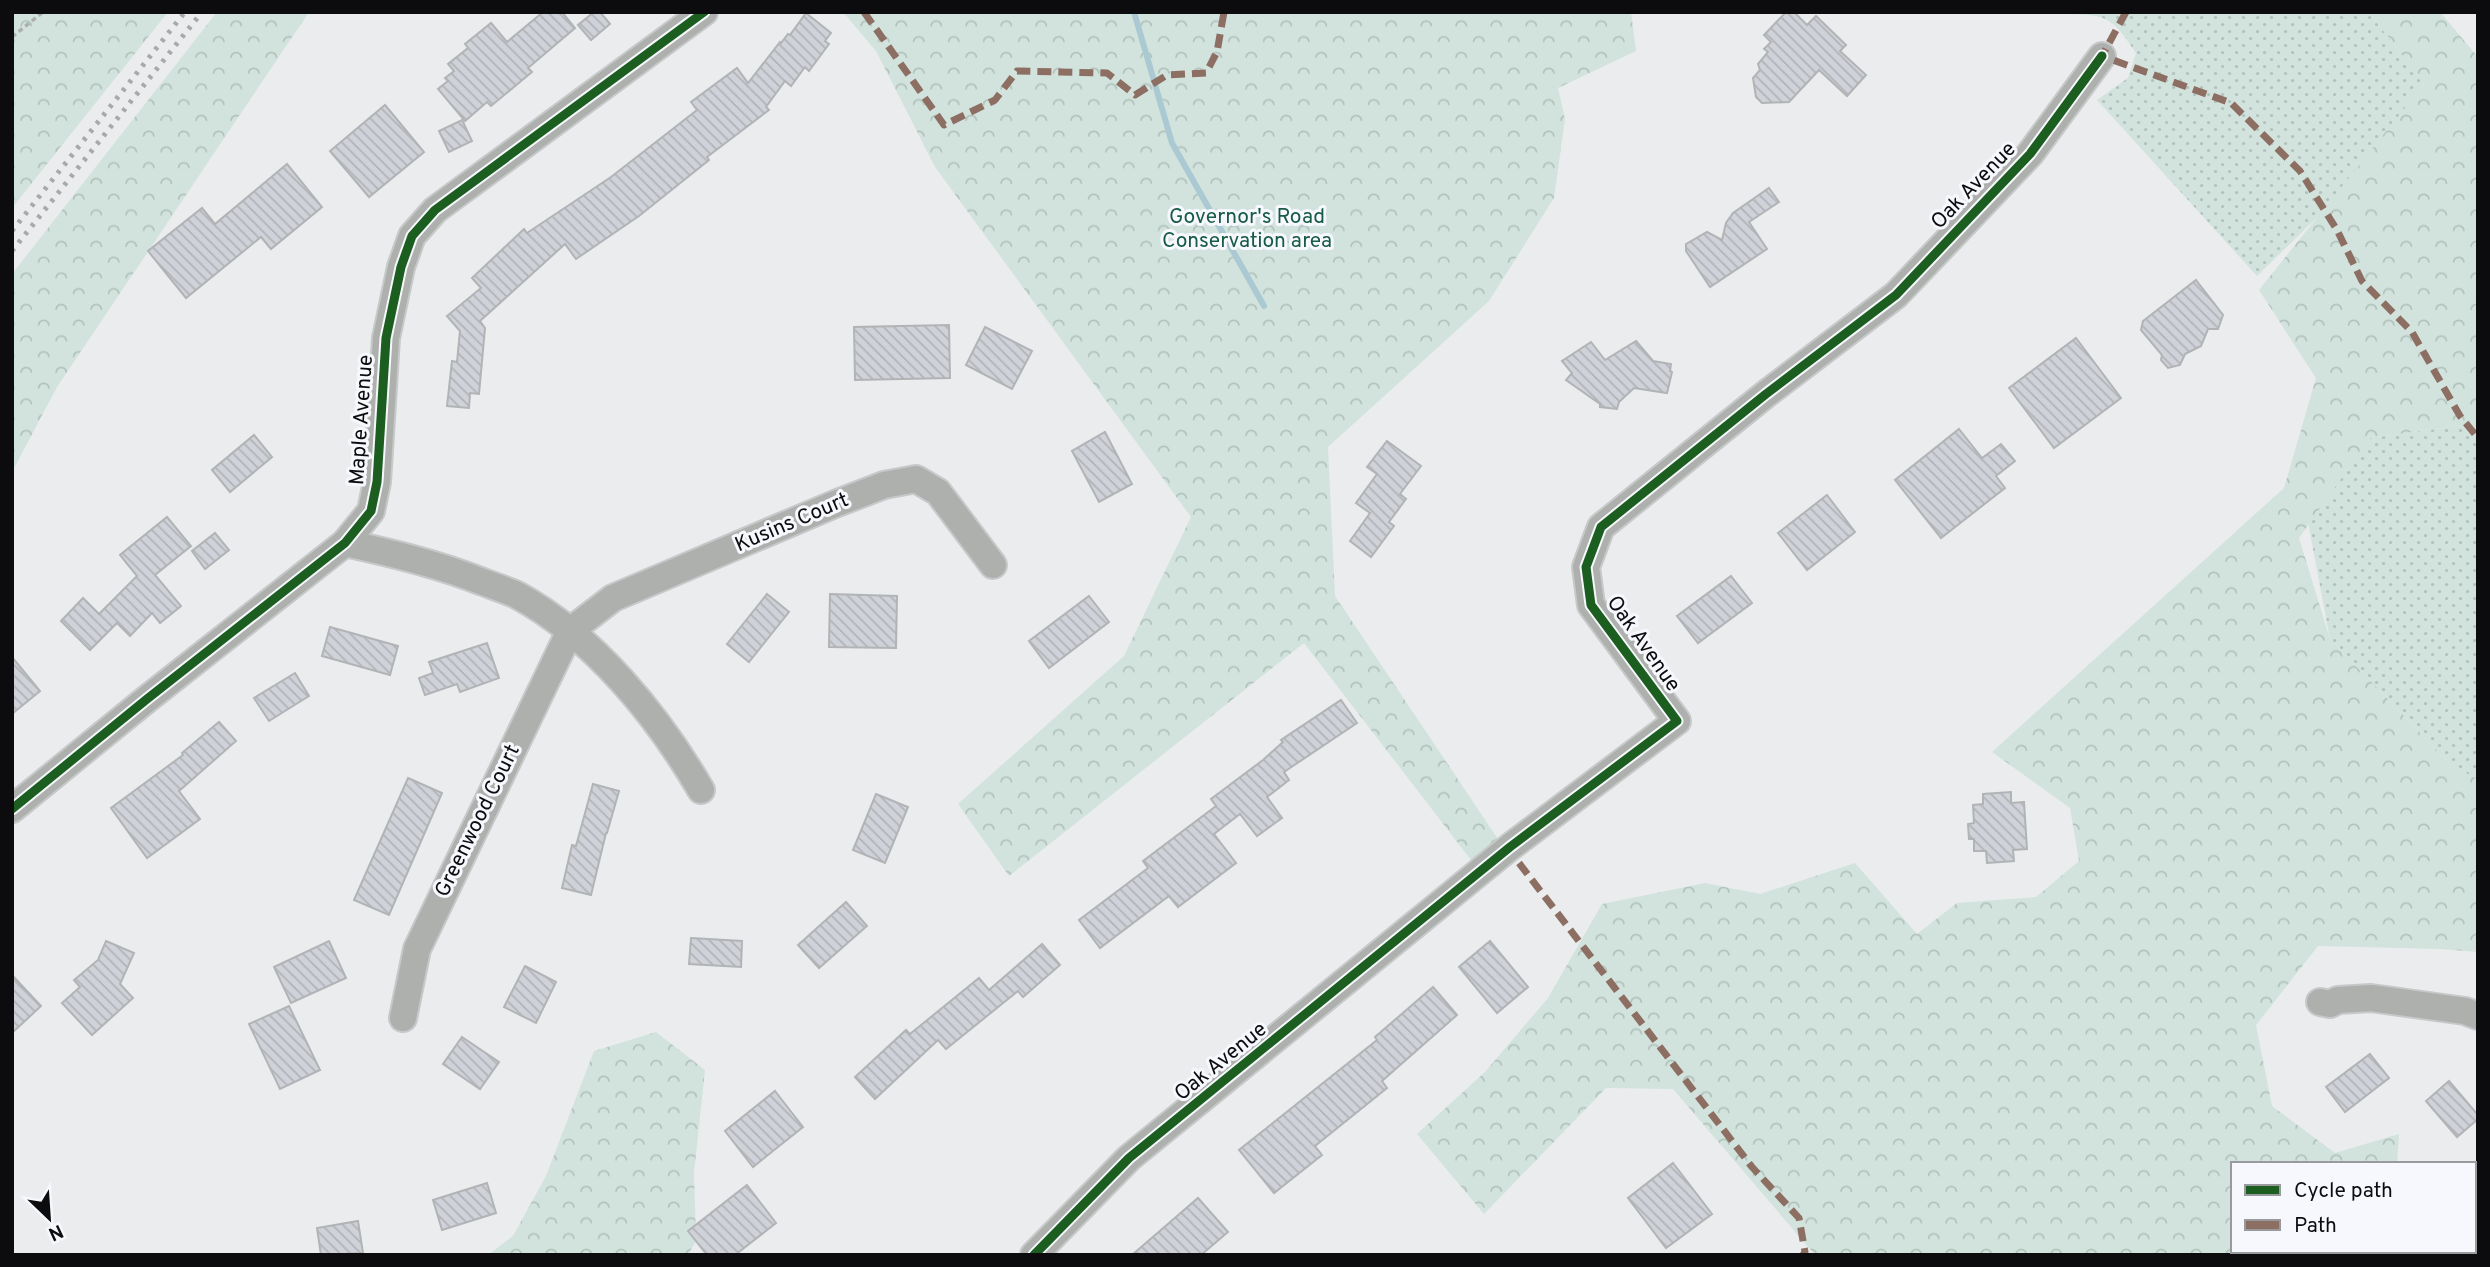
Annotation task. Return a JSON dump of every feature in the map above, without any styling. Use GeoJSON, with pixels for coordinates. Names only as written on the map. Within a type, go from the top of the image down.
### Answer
{"type":"FeatureCollection","features":[{"type":"Feature","properties":{"kind":"street","name":"Maple Avenue"},"geometry":{"type":"LineString","coordinates":[[12,809],[146,699],[345,543],[371,511],[377,482],[386,338],[401,267],[412,236],[435,210],[704,12]]}},
{"type":"Feature","properties":{"kind":"street","name":"Oak Avenue"},"geometry":{"type":"LineString","coordinates":[[1034,1255],[1129,1158],[1331,996],[1510,847],[1677,721],[1591,605],[1586,567],[1601,527],[1691,453],[1896,295],[2030,155],[2102,56]]}},
{"type":"Feature","properties":{"kind":"street","name":"Kusins Court"},"geometry":{"type":"LineString","coordinates":[[569,631],[613,598],[835,503],[884,485],[916,479],[938,492],[993,565]]}},
{"type":"Feature","properties":{"kind":"street"},"geometry":{"type":"LineString","coordinates":[[345,543],[401,555],[463,574],[517,595],[569,631],[632,691],[676,747],[701,790]]}},
{"type":"Feature","properties":{"kind":"street","name":"Greenwood Court"},"geometry":{"type":"LineString","coordinates":[[403,1018],[417,949],[569,631]]}},
{"type":"Feature","properties":{"kind":"street"},"geometry":{"type":"LineString","coordinates":[[2320,1002],[2371,998],[2455,1010],[2478,1016]]}},
{"type":"Feature","properties":{"kind":"path"},"geometry":{"type":"LineString","coordinates":[[12,37],[43,12]]}},
{"type":"Feature","properties":{"kind":"green space"},"geometry":{"type":"Polygon","coordinates":[[[12,12],[168,12],[12,208],[12,12]]]}},
{"type":"Feature","properties":{"kind":"green space"},"geometry":{"type":"Polygon","coordinates":[[[217,12],[309,12],[57,387],[12,472],[12,274],[217,12]]]}},
{"type":"Feature","properties":{"kind":"green space","name":"Governor's Road Conservation area"},"geometry":{"type":"Polygon","coordinates":[[[843,12],[1631,12],[1636,51],[1558,88],[1565,119],[1554,198],[1489,301],[1328,447],[1335,596],[1506,851],[1481,873],[1304,643],[1009,876],[958,804],[1124,656],[1191,517],[935,167],[876,51],[843,12]]]}},
{"type":"Feature","properties":{"kind":"green space"},"geometry":{"type":"Polygon","coordinates":[[[2061,12],[2369,12],[2424,84],[2345,190],[2257,276],[2097,100],[2128,78],[2136,53],[2128,41],[2107,20],[2061,12]]]}},
{"type":"Feature","properties":{"kind":"green space"},"geometry":{"type":"Polygon","coordinates":[[[2369,12],[2440,12],[2478,57],[2478,423],[2370,438],[2299,538],[2330,639],[2453,767],[2478,779],[2478,952],[2318,946],[2256,1025],[2272,1106],[2335,1153],[2399,1134],[2397,1162],[2231,1162],[2231,1253],[2243,1253],[2238,1255],[1815,1255],[1673,1089],[1606,1088],[1484,1214],[1417,1134],[1485,1072],[1548,998],[1602,904],[1705,883],[1760,894],[1855,863],[1917,934],[1957,903],[2036,897],[2079,861],[2070,808],[1992,752],[2284,488],[2316,378],[2259,290],[2424,84],[2369,12]]]}},
{"type":"Feature","properties":{"kind":"green space"},"geometry":{"type":"Polygon","coordinates":[[[2478,423],[2478,779],[2453,767],[2330,639],[2307,517],[2370,438],[2478,423]]]}},
{"type":"Feature","properties":{"kind":"green space"},"geometry":{"type":"Polygon","coordinates":[[[656,1032],[705,1070],[694,1173],[696,1241],[688,1255],[488,1255],[513,1236],[546,1176],[594,1051],[656,1032]]]}},
{"type":"Feature","properties":{"kind":"building"},"geometry":{"type":"Polygon","coordinates":[[[543,12],[562,12],[575,28],[528,68],[532,72],[491,106],[487,102],[465,121],[438,89],[448,81],[445,78],[454,71],[448,64],[468,48],[465,44],[491,23],[507,42],[543,12]]]}},
{"type":"Feature","properties":{"kind":"building"},"geometry":{"type":"Polygon","coordinates":[[[594,12],[600,12],[610,24],[591,40],[578,25],[594,12]]]}},
{"type":"Feature","properties":{"kind":"building"},"geometry":{"type":"Polygon","coordinates":[[[1786,12],[1794,12],[1807,25],[1816,16],[1846,45],[1840,51],[1866,75],[1847,96],[1819,70],[1789,102],[1762,103],[1756,97],[1753,78],[1760,70],[1758,64],[1768,52],[1764,49],[1771,42],[1764,35],[1786,12]]]}},
{"type":"Feature","properties":{"kind":"building"},"geometry":{"type":"Polygon","coordinates":[[[806,13],[831,33],[825,41],[829,44],[809,71],[805,67],[791,86],[785,81],[766,107],[769,110],[707,157],[709,160],[639,216],[576,259],[565,244],[480,321],[485,328],[479,394],[470,393],[469,408],[447,406],[452,361],[457,362],[460,331],[447,316],[481,288],[472,278],[524,229],[527,233],[611,177],[697,110],[691,102],[737,68],[748,83],[806,13]]]}},
{"type":"Feature","properties":{"kind":"building"},"geometry":{"type":"Polygon","coordinates":[[[385,105],[424,152],[369,197],[330,151],[385,105]]]}},
{"type":"Feature","properties":{"kind":"building"},"geometry":{"type":"Polygon","coordinates":[[[462,120],[472,141],[449,152],[439,131],[462,120]]]}},
{"type":"Feature","properties":{"kind":"building"},"geometry":{"type":"Polygon","coordinates":[[[287,164],[322,207],[271,249],[261,237],[186,298],[148,251],[202,208],[215,224],[287,164]]]}},
{"type":"Feature","properties":{"kind":"building"},"geometry":{"type":"Polygon","coordinates":[[[1769,188],[1779,202],[1749,222],[1767,249],[1710,287],[1686,251],[1686,244],[1707,232],[1722,240],[1726,223],[1733,213],[1769,188]]]}},
{"type":"Feature","properties":{"kind":"building"},"geometry":{"type":"Polygon","coordinates":[[[2196,280],[2223,315],[2218,329],[2208,329],[2201,346],[2185,354],[2180,365],[2168,368],[2161,360],[2162,355],[2141,330],[2143,321],[2196,280]]]}},
{"type":"Feature","properties":{"kind":"building"},"geometry":{"type":"Polygon","coordinates":[[[949,325],[950,378],[855,380],[854,327],[949,325]]]}},
{"type":"Feature","properties":{"kind":"building"},"geometry":{"type":"Polygon","coordinates":[[[985,327],[1032,351],[1012,389],[966,365],[985,327]]]}},
{"type":"Feature","properties":{"kind":"building"},"geometry":{"type":"Polygon","coordinates":[[[2076,338],[2121,398],[2054,448],[2009,388],[2076,338]]]}},
{"type":"Feature","properties":{"kind":"building"},"geometry":{"type":"Polygon","coordinates":[[[1636,341],[1653,361],[1671,364],[1667,393],[1634,388],[1619,402],[1617,409],[1600,407],[1600,404],[1566,380],[1572,373],[1562,361],[1591,342],[1605,360],[1636,341]]]}},
{"type":"Feature","properties":{"kind":"building"},"geometry":{"type":"Polygon","coordinates":[[[1959,429],[1982,458],[2001,444],[2015,461],[1996,476],[2005,488],[1941,538],[1895,480],[1959,429]]]}},
{"type":"Feature","properties":{"kind":"building"},"geometry":{"type":"Polygon","coordinates":[[[1105,432],[1132,484],[1099,502],[1072,451],[1105,432]]]}},
{"type":"Feature","properties":{"kind":"building"},"geometry":{"type":"Polygon","coordinates":[[[254,435],[272,457],[230,492],[212,470],[254,435]]]}},
{"type":"Feature","properties":{"kind":"building"},"geometry":{"type":"Polygon","coordinates":[[[1387,441],[1421,466],[1400,494],[1406,499],[1389,522],[1394,526],[1371,557],[1350,541],[1370,513],[1356,503],[1377,474],[1367,467],[1387,441]]]}},
{"type":"Feature","properties":{"kind":"building"},"geometry":{"type":"Polygon","coordinates":[[[1827,495],[1855,532],[1807,570],[1778,533],[1827,495]]]}},
{"type":"Feature","properties":{"kind":"building"},"geometry":{"type":"Polygon","coordinates":[[[167,517],[191,546],[155,575],[181,606],[160,623],[152,613],[130,636],[117,623],[90,650],[61,621],[83,598],[99,614],[137,576],[120,555],[167,517]]]}},
{"type":"Feature","properties":{"kind":"building"},"geometry":{"type":"Polygon","coordinates":[[[215,533],[229,550],[205,569],[192,551],[215,533]]]}},
{"type":"Feature","properties":{"kind":"building"},"geometry":{"type":"Polygon","coordinates":[[[1731,576],[1752,603],[1698,643],[1677,616],[1731,576]]]}},
{"type":"Feature","properties":{"kind":"building"},"geometry":{"type":"Polygon","coordinates":[[[767,594],[789,612],[749,662],[727,644],[767,594]]]}},
{"type":"Feature","properties":{"kind":"building"},"geometry":{"type":"Polygon","coordinates":[[[830,594],[897,596],[896,648],[829,647],[830,594]]]}},
{"type":"Feature","properties":{"kind":"building"},"geometry":{"type":"Polygon","coordinates":[[[1089,596],[1109,622],[1049,668],[1029,641],[1089,596]]]}},
{"type":"Feature","properties":{"kind":"building"},"geometry":{"type":"Polygon","coordinates":[[[330,627],[398,646],[390,675],[322,656],[330,627]]]}},
{"type":"Feature","properties":{"kind":"building"},"geometry":{"type":"Polygon","coordinates":[[[487,643],[499,678],[460,692],[457,684],[425,695],[419,678],[433,673],[429,662],[487,643]]]}},
{"type":"Feature","properties":{"kind":"building"},"geometry":{"type":"Polygon","coordinates":[[[12,657],[40,691],[12,714],[12,657]]]}},
{"type":"Feature","properties":{"kind":"building"},"geometry":{"type":"Polygon","coordinates":[[[295,673],[309,696],[269,721],[254,698],[295,673]]]}},
{"type":"Feature","properties":{"kind":"building"},"geometry":{"type":"Polygon","coordinates":[[[1341,700],[1357,723],[1284,772],[1289,780],[1267,797],[1282,818],[1257,836],[1240,814],[1214,834],[1236,863],[1178,907],[1169,896],[1100,948],[1079,920],[1148,868],[1143,861],[1216,806],[1211,799],[1263,760],[1283,742],[1281,740],[1341,700]]]}},
{"type":"Feature","properties":{"kind":"building"},"geometry":{"type":"Polygon","coordinates":[[[219,722],[236,741],[179,791],[200,819],[147,858],[111,808],[183,755],[182,753],[219,722]]]}},
{"type":"Feature","properties":{"kind":"building"},"geometry":{"type":"Polygon","coordinates":[[[408,778],[442,793],[389,915],[354,900],[408,778]]]}},
{"type":"Feature","properties":{"kind":"building"},"geometry":{"type":"Polygon","coordinates":[[[593,784],[619,791],[591,895],[562,888],[572,845],[576,846],[593,784]]]}},
{"type":"Feature","properties":{"kind":"building"},"geometry":{"type":"Polygon","coordinates":[[[2011,792],[2011,803],[2024,802],[2027,849],[2013,850],[2014,861],[1987,863],[1986,851],[1974,851],[1974,839],[1969,839],[1968,824],[1974,823],[1973,805],[1983,804],[1983,794],[2011,792]]]}},
{"type":"Feature","properties":{"kind":"building"},"geometry":{"type":"Polygon","coordinates":[[[876,794],[908,807],[885,863],[853,850],[876,794]]]}},
{"type":"Feature","properties":{"kind":"building"},"geometry":{"type":"Polygon","coordinates":[[[846,902],[867,926],[819,968],[798,945],[846,902]]]}},
{"type":"Feature","properties":{"kind":"building"},"geometry":{"type":"Polygon","coordinates":[[[691,938],[742,941],[741,967],[689,964],[691,938]]]}},
{"type":"Feature","properties":{"kind":"building"},"geometry":{"type":"Polygon","coordinates":[[[106,941],[134,953],[120,984],[133,998],[92,1035],[62,1003],[80,987],[74,980],[98,960],[106,941]]]}},
{"type":"Feature","properties":{"kind":"building"},"geometry":{"type":"Polygon","coordinates":[[[329,941],[346,978],[291,1003],[274,967],[329,941]]]}},
{"type":"Feature","properties":{"kind":"building"},"geometry":{"type":"Polygon","coordinates":[[[1490,941],[1528,987],[1497,1013],[1459,967],[1490,941]]]}},
{"type":"Feature","properties":{"kind":"building"},"geometry":{"type":"Polygon","coordinates":[[[1042,944],[1060,965],[1023,997],[1018,991],[946,1049],[938,1040],[875,1099],[855,1077],[906,1030],[910,1034],[979,978],[989,990],[1042,944]]]}},
{"type":"Feature","properties":{"kind":"building"},"geometry":{"type":"Polygon","coordinates":[[[525,966],[556,982],[536,1023],[504,1007],[525,966]]]}},
{"type":"Feature","properties":{"kind":"building"},"geometry":{"type":"Polygon","coordinates":[[[12,975],[41,1006],[12,1033],[12,975]]]}},
{"type":"Feature","properties":{"kind":"building"},"geometry":{"type":"Polygon","coordinates":[[[1433,987],[1457,1015],[1382,1081],[1387,1088],[1315,1146],[1322,1155],[1274,1193],[1239,1150],[1377,1040],[1375,1037],[1433,987]]]}},
{"type":"Feature","properties":{"kind":"building"},"geometry":{"type":"Polygon","coordinates":[[[289,1006],[320,1070],[280,1089],[249,1024],[289,1006]]]}},
{"type":"Feature","properties":{"kind":"building"},"geometry":{"type":"Polygon","coordinates":[[[462,1037],[499,1062],[480,1089],[443,1064],[462,1037]]]}},
{"type":"Feature","properties":{"kind":"building"},"geometry":{"type":"Polygon","coordinates":[[[2370,1054],[2389,1078],[2345,1112],[2326,1087],[2370,1054]]]}},
{"type":"Feature","properties":{"kind":"building"},"geometry":{"type":"Polygon","coordinates":[[[2449,1081],[2478,1115],[2478,1119],[2457,1137],[2426,1101],[2449,1081]]]}},
{"type":"Feature","properties":{"kind":"building"},"geometry":{"type":"Polygon","coordinates":[[[775,1091],[803,1127],[753,1167],[725,1131],[775,1091]]]}},
{"type":"Feature","properties":{"kind":"building"},"geometry":{"type":"Polygon","coordinates":[[[1673,1163],[1712,1214],[1666,1248],[1628,1198],[1673,1163]]]}},
{"type":"Feature","properties":{"kind":"building"},"geometry":{"type":"Polygon","coordinates":[[[487,1183],[496,1213],[442,1230],[433,1200],[487,1183]]]}},
{"type":"Feature","properties":{"kind":"building"},"geometry":{"type":"Polygon","coordinates":[[[747,1185],[776,1223],[735,1255],[707,1255],[688,1231],[747,1185]]]}},
{"type":"Feature","properties":{"kind":"building"},"geometry":{"type":"Polygon","coordinates":[[[1198,1198],[1228,1232],[1201,1255],[1132,1255],[1198,1198]]]}},
{"type":"Feature","properties":{"kind":"building"},"geometry":{"type":"Polygon","coordinates":[[[358,1221],[363,1253],[321,1255],[317,1228],[358,1221]]]}},
{"type":"Feature","properties":{"kind":"waterway"},"geometry":{"type":"LineString","coordinates":[[1134,12],[1172,143],[1264,306]]}},
{"type":"Feature","properties":{"kind":"railway"},"geometry":{"type":"LineString","coordinates":[[12,231],[185,12]]}},
{"type":"Feature","properties":{"kind":"railway"},"geometry":{"type":"LineString","coordinates":[[12,251],[202,12]]}},
{"type":"Feature","properties":{"kind":"marked path"},"geometry":{"type":"LineString","coordinates":[[864,12],[944,125],[995,100],[1017,71],[1107,73],[1135,95],[1167,75],[1206,73],[1217,52],[1224,12]]}},
{"type":"Feature","properties":{"kind":"marked path"},"geometry":{"type":"LineString","coordinates":[[2126,12],[2102,56],[2231,103],[2300,171],[2337,230],[2362,281],[2412,332],[2460,416],[2478,438]]}},
{"type":"Feature","properties":{"kind":"marked path"},"geometry":{"type":"LineString","coordinates":[[1519,863],[1752,1167],[1799,1218],[1805,1252],[1803,1255]]}},
{"type":"Feature","properties":{"kind":"cycle path"},"geometry":{"type":"LineString","coordinates":[[12,809],[345,543],[371,511],[377,482],[386,338],[401,267],[412,236],[435,210],[704,12]]}},
{"type":"Feature","properties":{"kind":"cycle path"},"geometry":{"type":"LineString","coordinates":[[1034,1255],[1129,1158],[1510,847],[1677,721],[1591,605],[1586,567],[1601,527],[1766,394],[1896,295],[2030,154],[2102,56]]}}]}
